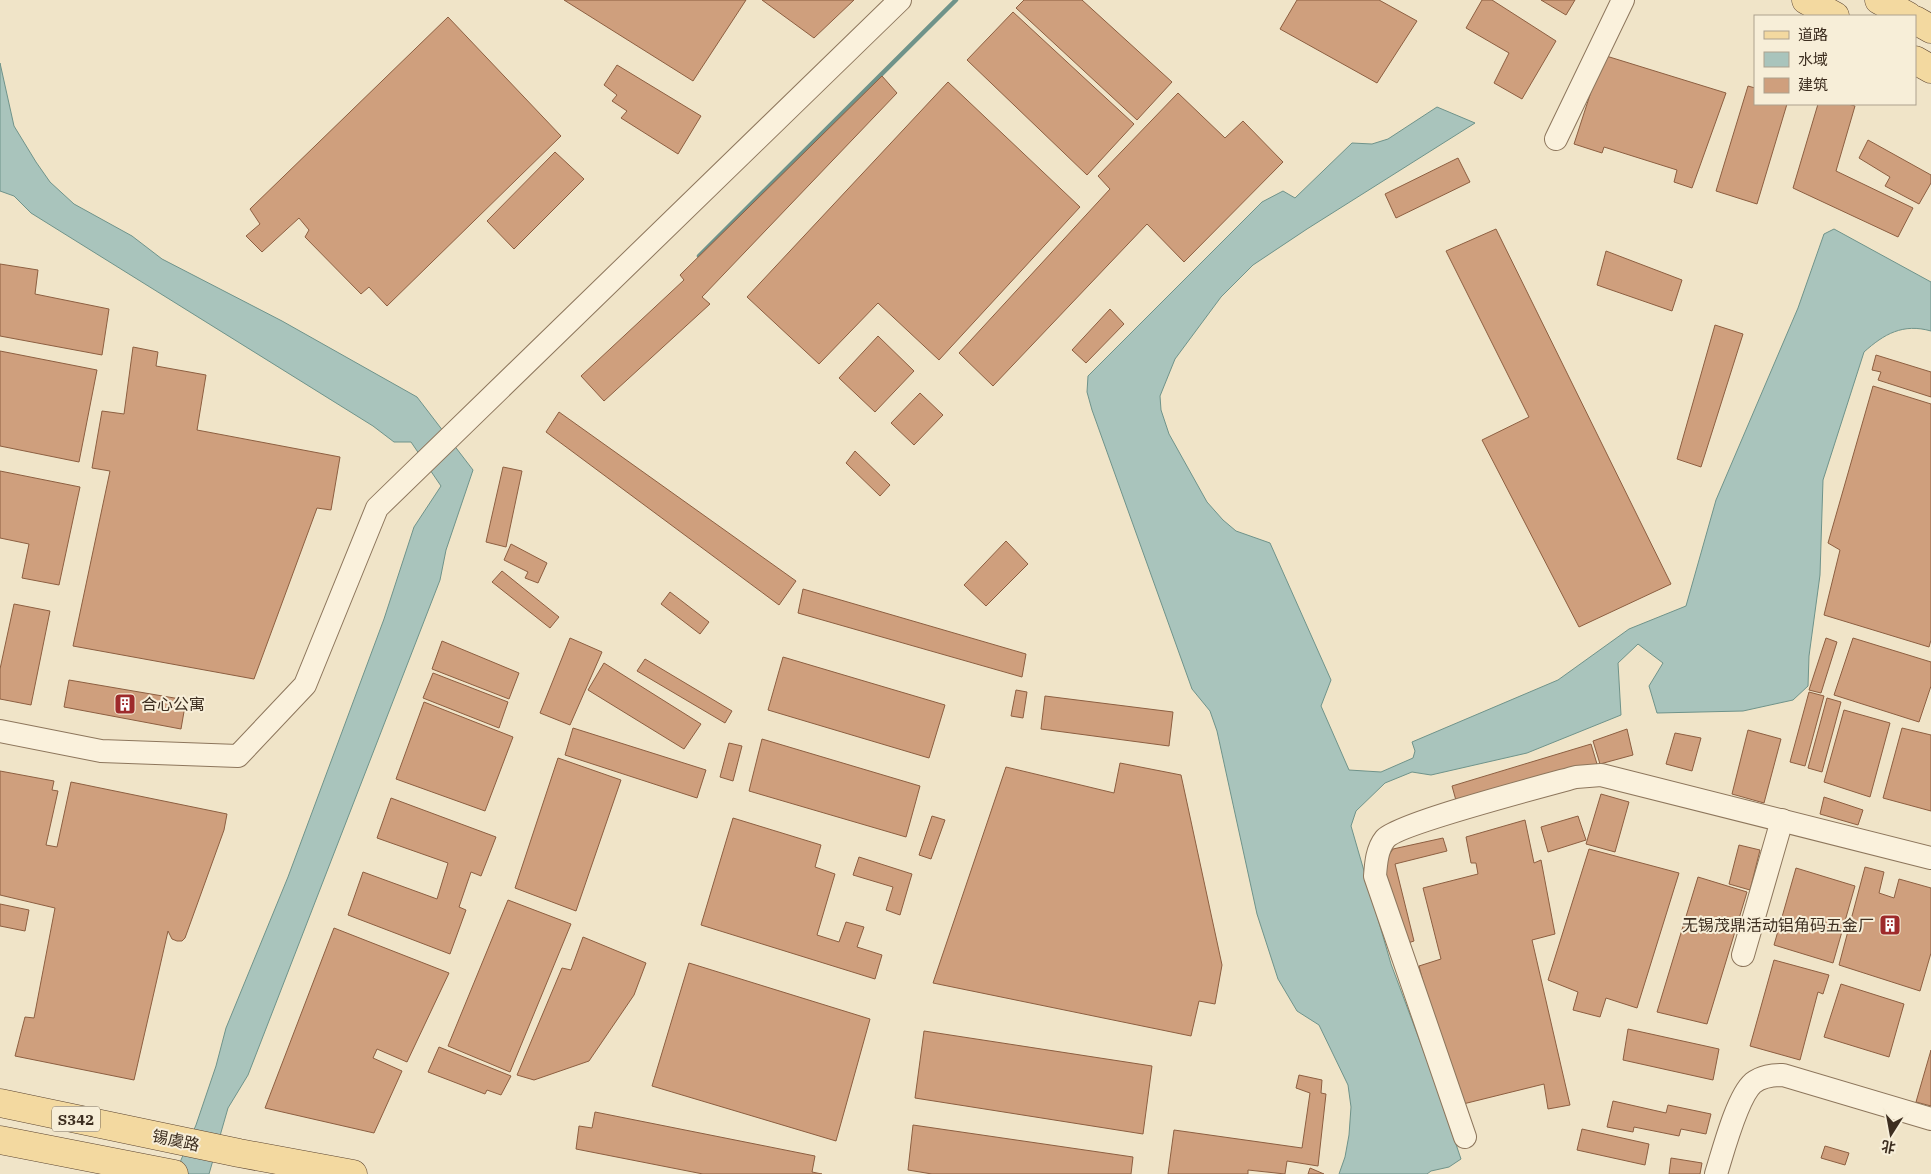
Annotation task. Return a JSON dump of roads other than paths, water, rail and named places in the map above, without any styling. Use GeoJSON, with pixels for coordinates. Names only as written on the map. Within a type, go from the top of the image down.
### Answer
{"type":"FeatureCollection","features":[{"type":"Feature","properties":{"kind":"main road"},"geometry":{"type":"LineString","coordinates":[[1806,0],[1833,15]]}},
{"type":"Feature","properties":{"kind":"main road"},"geometry":{"type":"LineString","coordinates":[[1879,0],[1906,15]]}},
{"type":"Feature","properties":{"kind":"main road"},"geometry":{"type":"LineString","coordinates":[[1916,20],[1931,28]]}},
{"type":"Feature","properties":{"kind":"main road"},"geometry":{"type":"LineString","coordinates":[[1916,61],[1931,69]]}},
{"type":"Feature","properties":{"kind":"main road","name":"锡虞路"},"geometry":{"type":"LineString","coordinates":[[0,1103],[239,1153],[352,1174]]}},
{"type":"Feature","properties":{"kind":"main road","name":"锡虞路"},"geometry":{"type":"LineString","coordinates":[[0,1140],[174,1174]]}},
{"type":"Feature","properties":{"kind":"street"},"geometry":{"type":"LineString","coordinates":[[0,731],[101,751],[238,756],[305,685],[377,508],[900,0]]}},
{"type":"Feature","properties":{"kind":"street"},"geometry":{"type":"LineString","coordinates":[[1556,139],[1623,0]]}},
{"type":"Feature","properties":{"kind":"street"},"geometry":{"type":"LineString","coordinates":[[1465,1137],[1375,876],[1377,854],[1389,836],[1438,818],[1576,777],[1601,775],[1931,858]]}},
{"type":"Feature","properties":{"kind":"street"},"geometry":{"type":"LineString","coordinates":[[1743,955],[1782,820]]}},
{"type":"Feature","properties":{"kind":"street"},"geometry":{"type":"LineString","coordinates":[[1716,1174],[1744,1094],[1753,1083],[1770,1075],[1782,1075],[1931,1119]]}},
{"type":"Feature","properties":{"kind":"water"},"geometry":{"type":"Polygon","coordinates":[[[0,63],[14,126],[50,182],[74,204],[132,236],[162,259],[282,321],[417,397],[473,470],[446,550],[440,580],[248,1075],[228,1108],[209,1174],[175,1174],[196,1125],[216,1066],[226,1028],[288,877],[384,619],[414,527],[441,486],[411,442],[394,442],[373,426],[31,213],[14,196],[0,191],[0,63]]]}},
{"type":"Feature","properties":{"kind":"water"},"geometry":{"type":"Polygon","coordinates":[[[1437,107],[1475,123],[1253,265],[1221,297],[1175,359],[1160,396],[1161,410],[1169,434],[1207,502],[1236,531],[1270,543],[1331,680],[1321,706],[1349,770],[1381,772],[1413,758],[1415,751],[1412,742],[1558,680],[1629,629],[1686,606],[1716,500],[1798,308],[1824,234],[1834,229],[1931,282],[1931,331],[1912,328],[1903,329],[1887,335],[1864,352],[1823,480],[1820,575],[1809,656],[1808,686],[1793,700],[1743,711],[1657,713],[1649,686],[1663,663],[1638,644],[1618,663],[1621,715],[1527,753],[1431,775],[1412,772],[1385,783],[1356,811],[1351,826],[1391,964],[1461,1159],[1449,1167],[1431,1171],[1427,1174],[1339,1174],[1345,1157],[1349,1135],[1351,1107],[1348,1085],[1319,1025],[1297,1011],[1278,979],[1257,914],[1217,731],[1210,711],[1192,689],[1092,410],[1087,392],[1088,376],[1262,202],[1283,191],[1295,198],[1352,143],[1372,144],[1388,139],[1437,107]]]}},
{"type":"Feature","properties":{"kind":"waterway"},"geometry":{"type":"LineString","coordinates":[[699,256],[956,0]]}},
{"type":"Feature","properties":{"kind":"place","name":"合心公寓"},"geometry":{"type":"Point","coordinates":[125,704]}},
{"type":"Feature","properties":{"kind":"place","name":"无锡茂鼎活动铝角码五金厂"},"geometry":{"type":"Point","coordinates":[1890,925]}}]}
